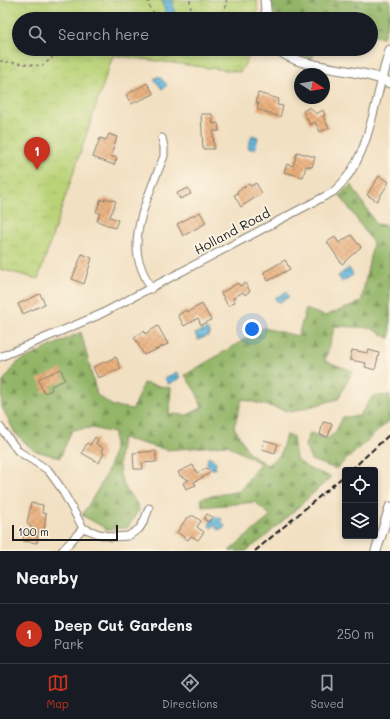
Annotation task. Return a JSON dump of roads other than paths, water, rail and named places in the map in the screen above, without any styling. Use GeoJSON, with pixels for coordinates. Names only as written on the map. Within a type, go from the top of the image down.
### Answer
{"type":"FeatureCollection","features":[{"type":"Feature","properties":{"kind":"street"},"geometry":{"type":"LineString","coordinates":[[265,0],[266,12]]}},
{"type":"Feature","properties":{"kind":"street","name":"Holland Road"},"geometry":{"type":"LineString","coordinates":[[0,358],[99,315],[151,289],[322,198],[339,187],[351,174],[360,157],[386,81],[390,50]]}},
{"type":"Feature","properties":{"kind":"street"},"geometry":{"type":"LineString","coordinates":[[289,56],[295,60],[386,81]]}},
{"type":"Feature","properties":{"kind":"street"},"geometry":{"type":"LineString","coordinates":[[151,289],[138,258],[136,238],[139,224],[164,156],[162,138]]}},
{"type":"Feature","properties":{"kind":"street"},"geometry":{"type":"LineString","coordinates":[[0,427],[18,451],[48,470],[61,488],[83,528],[112,537],[128,536],[139,529],[149,508]]}},
{"type":"Feature","properties":{"kind":"street"},"geometry":{"type":"LineString","coordinates":[[376,551],[390,507]]}},
{"type":"Feature","properties":{"kind":"street"},"geometry":{"type":"LineString","coordinates":[[62,551],[83,528]]}},
{"type":"Feature","properties":{"kind":"water"},"geometry":{"type":"Polygon","coordinates":[[[162,0],[173,0],[174,12],[165,12],[162,0]]]}},
{"type":"Feature","properties":{"kind":"water"},"geometry":{"type":"Polygon","coordinates":[[[159,76],[167,85],[162,89],[154,79],[159,76]]]}},
{"type":"Feature","properties":{"kind":"water"},"geometry":{"type":"Polygon","coordinates":[[[252,135],[258,137],[255,150],[248,148],[252,135]]]}},
{"type":"Feature","properties":{"kind":"water"},"geometry":{"type":"Polygon","coordinates":[[[349,268],[353,275],[342,282],[338,276],[349,268]]]}},
{"type":"Feature","properties":{"kind":"water"},"geometry":{"type":"Polygon","coordinates":[[[286,292],[289,297],[278,303],[275,298],[286,292]]]}},
{"type":"Feature","properties":{"kind":"water"},"geometry":{"type":"Polygon","coordinates":[[[207,329],[210,335],[198,340],[195,334],[207,329]]]}},
{"type":"Feature","properties":{"kind":"water"},"geometry":{"type":"Polygon","coordinates":[[[177,372],[180,378],[168,384],[165,378],[177,372]]]}},
{"type":"Feature","properties":{"kind":"water"},"geometry":{"type":"Polygon","coordinates":[[[208,457],[211,457],[216,462],[215,469],[212,469],[207,464],[208,457]]]}},
{"type":"Feature","properties":{"kind":"water"},"geometry":{"type":"Polygon","coordinates":[[[215,517],[222,519],[221,521],[225,526],[223,529],[219,530],[215,525],[211,528],[209,526],[211,520],[215,517]]]}},
{"type":"Feature","properties":{"kind":"railway"},"geometry":{"type":"LineString","coordinates":[[354,467],[390,434]]}},
{"type":"Feature","properties":{"kind":"railway"},"geometry":{"type":"LineString","coordinates":[[255,551],[342,478]]}},
{"type":"Feature","properties":{"kind":"place","name":"Deep Cut Gardens"},"geometry":{"type":"Point","coordinates":[37,170]}}]}
